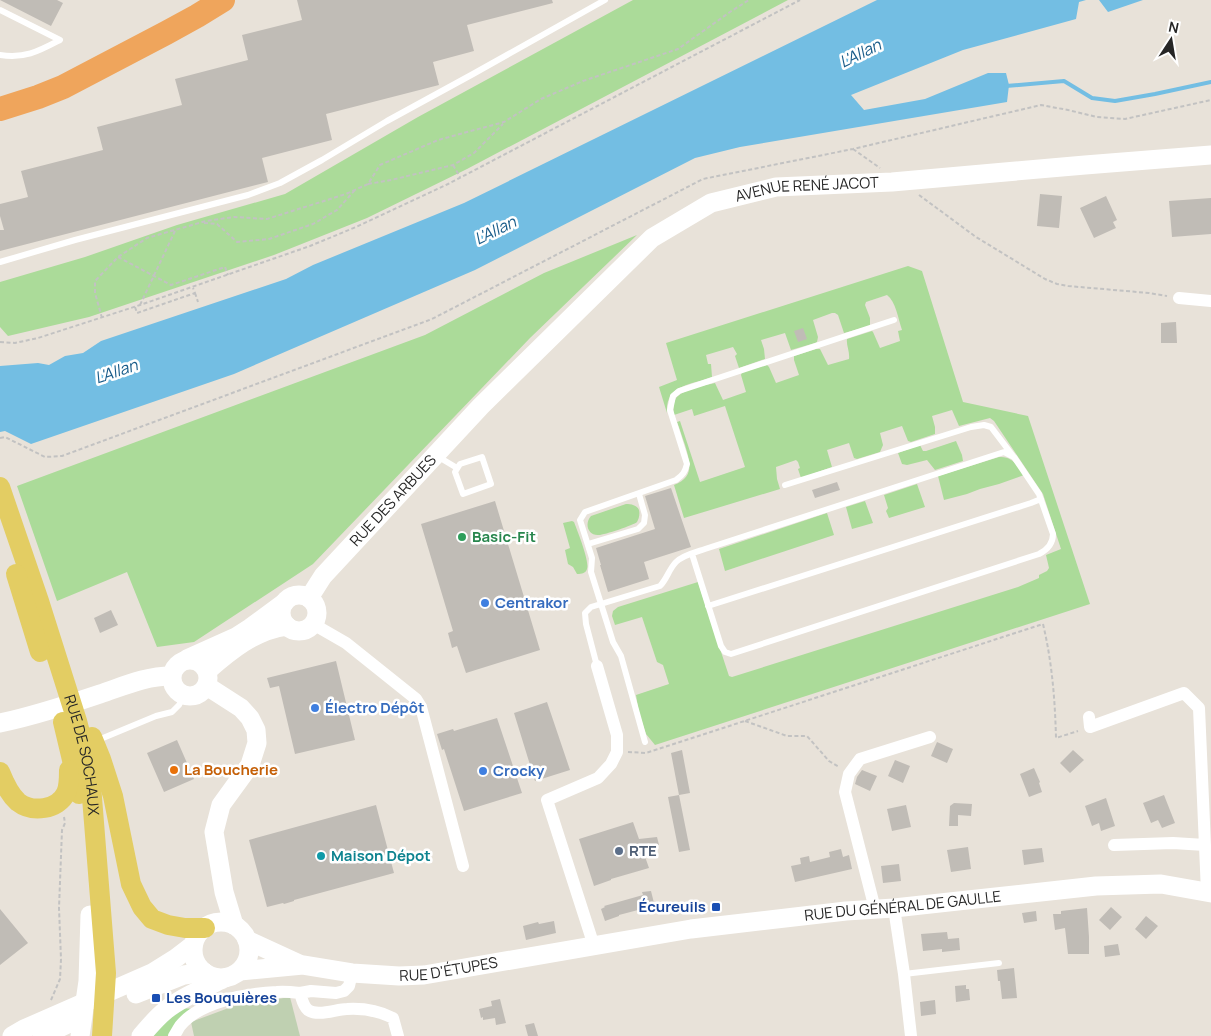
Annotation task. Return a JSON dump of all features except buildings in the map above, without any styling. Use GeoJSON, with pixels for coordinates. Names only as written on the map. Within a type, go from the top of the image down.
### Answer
{"type":"FeatureCollection","features":[{"type":"Feature","properties":{"kind":"highway"},"geometry":{"type":"LineString","coordinates":[[0,94],[30,88],[60,78],[165,21],[195,0]]}},
{"type":"Feature","properties":{"kind":"highway"},"geometry":{"type":"LineString","coordinates":[[0,109],[62,87],[166,33],[223,0]]}},
{"type":"Feature","properties":{"kind":"main road","name":"AVENUE RENÉ JACOT"},"geometry":{"type":"LineString","coordinates":[[481,406],[652,238],[711,203],[776,187],[892,182],[1085,164],[1211,155]]}},
{"type":"Feature","properties":{"kind":"main road","name":"RUE DES ARBUES"},"geometry":{"type":"LineString","coordinates":[[309,598],[323,576],[481,406]]}},
{"type":"Feature","properties":{"kind":"main road","name":"RUE DE SOCHAUX"},"geometry":{"type":"LineString","coordinates":[[0,487],[39,601],[84,747],[91,786],[106,973],[102,1036]]}},
{"type":"Feature","properties":{"kind":"main road","name":"RUE DE SOCHAUX"},"geometry":{"type":"LineString","coordinates":[[0,525],[66,730],[78,785],[94,965],[90,1036]]}},
{"type":"Feature","properties":{"kind":"main road"},"geometry":{"type":"LineString","coordinates":[[284,603],[281,609],[281,616],[283,622],[292,630],[298,631],[309,628],[314,624],[317,610],[313,601],[304,596],[292,596],[236,637],[181,661],[176,665],[171,676],[174,688],[178,692],[190,696],[202,692],[206,679],[223,658],[239,645],[261,633],[287,626]]}},
{"type":"Feature","properties":{"kind":"main road"},"geometry":{"type":"LineString","coordinates":[[39,601],[101,759],[112,796],[131,884],[142,907],[152,919],[168,925],[185,928],[218,925],[244,934],[249,948],[245,964],[232,974],[166,1009],[142,1036]]}},
{"type":"Feature","properties":{"kind":"main road"},"geometry":{"type":"LineString","coordinates":[[187,659],[199,662],[204,666],[206,679],[213,690],[241,708],[250,718],[256,730],[257,743],[250,765],[221,805],[214,832],[224,892],[218,925]]}},
{"type":"Feature","properties":{"kind":"main road"},"geometry":{"type":"LineString","coordinates":[[0,724],[33,716],[139,680],[171,676]]}},
{"type":"Feature","properties":{"kind":"main road"},"geometry":{"type":"LineString","coordinates":[[0,772],[10,793],[19,802],[41,808],[61,801],[67,792],[69,772],[66,730]]}},
{"type":"Feature","properties":{"kind":"main road","name":"RUE DU GÉNÉRAL DE GAULLE"},"geometry":{"type":"LineString","coordinates":[[594,946],[691,929],[1096,886],[1161,884],[1209,892]]}},
{"type":"Feature","properties":{"kind":"main road"},"geometry":{"type":"LineString","coordinates":[[80,1036],[88,982],[90,915]]}},
{"type":"Feature","properties":{"kind":"main road"},"geometry":{"type":"LineString","coordinates":[[218,925],[200,932],[196,938],[193,952],[195,960],[198,967],[210,976],[217,978],[232,974]]}},
{"type":"Feature","properties":{"kind":"main road","name":"RUE D'ÉTUPES"},"geometry":{"type":"LineString","coordinates":[[247,940],[303,965],[352,973],[399,976],[424,975],[594,946]]}},
{"type":"Feature","properties":{"kind":"main road"},"geometry":{"type":"LineString","coordinates":[[125,992],[194,945]]}},
{"type":"Feature","properties":{"kind":"main road","name":"RUE D'ÉTUPES"},"geometry":{"type":"LineString","coordinates":[[232,974],[303,965]]}},
{"type":"Feature","properties":{"kind":"main road"},"geometry":{"type":"LineString","coordinates":[[12,1036],[59,1014],[125,992],[184,975],[204,972]]}},
{"type":"Feature","properties":{"kind":"main road"},"geometry":{"type":"LineString","coordinates":[[42,1036],[59,1014]]}},
{"type":"Feature","properties":{"kind":"street"},"geometry":{"type":"LineString","coordinates":[[1179,298],[1211,301]]}},
{"type":"Feature","properties":{"kind":"street"},"geometry":{"type":"LineString","coordinates":[[314,624],[346,643],[416,699],[421,708],[464,866]]}},
{"type":"Feature","properties":{"kind":"street"},"geometry":{"type":"LineString","coordinates":[[594,946],[546,800],[598,778],[611,764],[617,752],[617,736],[597,666]]}},
{"type":"Feature","properties":{"kind":"street"},"geometry":{"type":"LineString","coordinates":[[1089,722],[1184,693],[1199,708],[1209,892]]}},
{"type":"Feature","properties":{"kind":"street"},"geometry":{"type":"LineString","coordinates":[[875,909],[846,792],[849,774],[860,759],[930,737]]}},
{"type":"Feature","properties":{"kind":"street"},"geometry":{"type":"LineString","coordinates":[[1114,845],[1173,842],[1205,845]]}},
{"type":"Feature","properties":{"kind":"street"},"geometry":{"type":"LineString","coordinates":[[894,908],[911,1036]]}},
{"type":"Feature","properties":{"kind":"street"},"geometry":{"type":"LineString","coordinates":[[174,1036],[181,1025],[197,1012],[223,1000],[278,992],[300,993],[311,991],[336,993],[344,991],[349,986],[352,973]]}},
{"type":"Feature","properties":{"kind":"street"},"geometry":{"type":"LineString","coordinates":[[300,993],[304,1006],[310,1012],[320,1013],[346,1009],[367,1009],[384,1014],[393,1018],[398,1036]]}},
{"type":"Feature","properties":{"kind":"lane"},"geometry":{"type":"LineString","coordinates":[[0,262],[75,240],[248,195],[280,183],[387,120],[605,0]]}},
{"type":"Feature","properties":{"kind":"lane"},"geometry":{"type":"LineString","coordinates":[[0,10],[60,40],[35,53],[12,57],[0,55]]}},
{"type":"Feature","properties":{"kind":"lane"},"geometry":{"type":"LineString","coordinates":[[645,742],[622,656],[613,642],[591,572],[592,558],[580,520],[585,512],[676,480],[685,471],[687,464],[670,410],[673,396],[680,391],[894,320]]}},
{"type":"Feature","properties":{"kind":"lane"},"geometry":{"type":"LineString","coordinates":[[692,554],[721,646],[725,652],[731,654],[1039,554],[1046,550],[1053,540],[1053,534],[1039,494],[1014,456],[991,427],[984,425],[971,427],[785,485]]}},
{"type":"Feature","properties":{"kind":"lane"},"geometry":{"type":"LineString","coordinates":[[597,666],[585,613],[590,607],[660,586],[676,562],[705,549],[1004,452],[1014,456]]}},
{"type":"Feature","properties":{"kind":"lane"},"geometry":{"type":"LineString","coordinates":[[436,455],[458,468]]}},
{"type":"Feature","properties":{"kind":"lane"},"geometry":{"type":"LineString","coordinates":[[482,457],[491,484],[463,494],[455,472],[458,468],[460,464],[482,457]]}},
{"type":"Feature","properties":{"kind":"lane"},"geometry":{"type":"LineString","coordinates":[[588,544],[638,529],[644,522],[639,494]]}},
{"type":"Feature","properties":{"kind":"lane"},"geometry":{"type":"LineString","coordinates":[[708,606],[1040,499]]}},
{"type":"Feature","properties":{"kind":"lane"},"geometry":{"type":"LineString","coordinates":[[103,738],[156,716],[172,712],[179,706],[184,695]]}},
{"type":"Feature","properties":{"kind":"lane"},"geometry":{"type":"LineString","coordinates":[[904,974],[1000,963]]}},
{"type":"Feature","properties":{"kind":"path"},"geometry":{"type":"LineString","coordinates":[[102,318],[95,293],[96,280],[118,257],[147,238],[202,222],[234,217],[267,219],[346,194],[368,184],[453,165],[474,153],[504,122],[541,99],[583,82],[678,49],[749,0]]}},
{"type":"Feature","properties":{"kind":"path"},"geometry":{"type":"LineString","coordinates":[[0,342],[16,343],[38,338],[140,306],[338,235],[460,177],[800,0]]}},
{"type":"Feature","properties":{"kind":"path"},"geometry":{"type":"LineString","coordinates":[[0,438],[5,437],[46,457],[62,456],[432,319],[703,179],[853,148],[1041,105],[1097,117],[1125,119],[1211,100]]}},
{"type":"Feature","properties":{"kind":"path"},"geometry":{"type":"LineString","coordinates":[[368,184],[380,165],[438,140],[504,122]]}},
{"type":"Feature","properties":{"kind":"path"},"geometry":{"type":"LineString","coordinates":[[853,148],[884,170]]}},
{"type":"Feature","properties":{"kind":"path"},"geometry":{"type":"LineString","coordinates":[[453,165],[460,177]]}},
{"type":"Feature","properties":{"kind":"path"},"geometry":{"type":"LineString","coordinates":[[202,222],[218,224],[237,242],[269,239],[312,224],[337,210],[357,189]]}},
{"type":"Feature","properties":{"kind":"path"},"geometry":{"type":"LineString","coordinates":[[918,194],[976,237],[1045,279],[1057,284],[1078,288],[1149,293],[1179,298]]}},
{"type":"Feature","properties":{"kind":"path"},"geometry":{"type":"LineString","coordinates":[[140,306],[176,230]]}},
{"type":"Feature","properties":{"kind":"path"},"geometry":{"type":"LineString","coordinates":[[118,257],[171,285],[225,267],[228,275]]}},
{"type":"Feature","properties":{"kind":"path"},"geometry":{"type":"LineString","coordinates":[[193,287],[198,302]]}},
{"type":"Feature","properties":{"kind":"path"},"geometry":{"type":"LineString","coordinates":[[135,307],[137,313],[195,293]]}},
{"type":"Feature","properties":{"kind":"path"},"geometry":{"type":"LineString","coordinates":[[617,752],[646,752],[1043,624],[1054,697],[1056,738],[1089,722]]}},
{"type":"Feature","properties":{"kind":"path"},"geometry":{"type":"LineString","coordinates":[[745,721],[787,736],[807,736],[830,761],[849,774]]}},
{"type":"Feature","properties":{"kind":"path"},"geometry":{"type":"LineString","coordinates":[[59,1014],[62,959],[59,908],[62,830],[65,823],[61,801]]}},
{"type":"Feature","properties":{"kind":"green space"},"geometry":{"type":"Polygon","coordinates":[[[633,0],[788,0],[467,169],[367,218],[274,255],[89,317],[8,336],[0,327],[0,282],[85,257],[177,225],[285,194],[418,117],[633,0]]]}},
{"type":"Feature","properties":{"kind":"green space"},"geometry":{"type":"Polygon","coordinates":[[[637,235],[530,338],[313,564],[194,642],[157,647],[127,572],[57,601],[17,486],[425,335],[544,273],[637,235]]]}},
{"type":"Feature","properties":{"kind":"green space"},"geometry":{"type":"Polygon","coordinates":[[[908,266],[922,271],[963,402],[1028,416],[1090,604],[655,745],[646,734],[639,713],[636,695],[669,684],[663,665],[657,662],[642,617],[615,625],[612,616],[613,611],[618,607],[698,582],[729,676],[732,677],[1018,587],[1039,578],[1039,575],[1047,571],[1049,568],[1046,555],[1061,549],[1043,494],[994,421],[990,418],[959,426],[952,410],[932,416],[935,434],[911,442],[908,441],[902,426],[880,433],[883,445],[880,452],[857,459],[854,458],[849,443],[827,450],[832,467],[801,478],[798,469],[800,468],[796,460],[776,467],[780,489],[684,518],[674,485],[685,478],[688,473],[689,463],[677,422],[680,421],[700,482],[745,467],[725,406],[694,416],[692,409],[674,415],[674,402],[679,395],[694,388],[715,383],[723,400],[746,392],[741,375],[742,372],[767,365],[776,383],[799,375],[794,356],[820,349],[828,365],[849,359],[847,339],[872,331],[880,348],[900,341],[898,331],[902,330],[895,306],[887,295],[866,302],[870,326],[844,333],[838,315],[832,313],[813,320],[818,337],[815,343],[791,350],[785,333],[761,340],[765,359],[739,368],[735,356],[737,354],[733,347],[706,355],[708,364],[711,364],[712,377],[688,384],[675,391],[670,396],[667,413],[659,387],[677,380],[666,343],[908,266]]]}},
{"type":"Feature","properties":{"kind":"green space"},"geometry":{"type":"Polygon","coordinates":[[[956,441],[963,461],[935,470],[927,460],[907,465],[902,464],[898,453],[920,445],[923,451],[926,451],[956,441]]]}},
{"type":"Feature","properties":{"kind":"green space"},"geometry":{"type":"Polygon","coordinates":[[[999,457],[1011,460],[1024,475],[944,500],[938,476],[999,457]]]}},
{"type":"Feature","properties":{"kind":"green space"},"geometry":{"type":"Polygon","coordinates":[[[917,484],[925,507],[889,518],[884,495],[917,484]]]}},
{"type":"Feature","properties":{"kind":"green space"},"geometry":{"type":"Polygon","coordinates":[[[865,501],[873,523],[852,529],[846,507],[865,501]]]}},
{"type":"Feature","properties":{"kind":"green space"},"geometry":{"type":"Polygon","coordinates":[[[626,504],[634,505],[638,508],[639,518],[637,522],[602,535],[595,535],[590,532],[588,522],[591,516],[626,504]]]}},
{"type":"Feature","properties":{"kind":"green space"},"geometry":{"type":"Polygon","coordinates":[[[827,513],[834,535],[725,571],[719,549],[827,513]]]}},
{"type":"Feature","properties":{"kind":"green space"},"geometry":{"type":"Polygon","coordinates":[[[572,521],[578,532],[587,560],[586,570],[581,574],[577,574],[573,567],[568,564],[565,550],[570,548],[563,523],[572,521]]]}},
{"type":"Feature","properties":{"kind":"green space"},"geometry":{"type":"Polygon","coordinates":[[[290,997],[300,1036],[194,1036],[191,1022],[234,1006],[290,997]]]}},
{"type":"Feature","properties":{"kind":"green space"},"geometry":{"type":"Polygon","coordinates":[[[180,1008],[195,1009],[169,1036],[146,1036],[180,1008]]]}},
{"type":"Feature","properties":{"kind":"water","name":"L'Allan"},"geometry":{"type":"Polygon","coordinates":[[[877,0],[1086,0],[1079,2],[1076,19],[963,50],[851,95],[864,110],[925,99],[988,73],[1006,73],[1009,85],[1007,102],[740,147],[695,158],[475,270],[234,374],[31,444],[5,431],[0,432],[0,366],[38,363],[49,365],[65,356],[83,353],[101,341],[286,279],[313,265],[464,203],[877,0]]]}},
{"type":"Feature","properties":{"kind":"water"},"geometry":{"type":"Polygon","coordinates":[[[1099,0],[1143,0],[1108,12],[1099,0]]]}},
{"type":"Feature","properties":{"kind":"waterway"},"geometry":{"type":"LineString","coordinates":[[1006,86],[1064,81],[1092,98],[1115,101],[1211,82]]}},
{"type":"Feature","properties":{"kind":"place","name":"Basic-Fit"},"geometry":{"type":"Point","coordinates":[462,537]}},
{"type":"Feature","properties":{"kind":"place","name":"Centrakor"},"geometry":{"type":"Point","coordinates":[485,603]}},
{"type":"Feature","properties":{"kind":"place","name":"Électro Dépôt"},"geometry":{"type":"Point","coordinates":[315,708]}},
{"type":"Feature","properties":{"kind":"place","name":"La Boucherie"},"geometry":{"type":"Point","coordinates":[174,770]}},
{"type":"Feature","properties":{"kind":"place","name":"Crocky"},"geometry":{"type":"Point","coordinates":[483,771]}},
{"type":"Feature","properties":{"kind":"place","name":"RTE"},"geometry":{"type":"Point","coordinates":[619,851]}},
{"type":"Feature","properties":{"kind":"place","name":"Maison Dépot"},"geometry":{"type":"Point","coordinates":[321,856]}},
{"type":"Feature","properties":{"kind":"place","name":"Écureuils"},"geometry":{"type":"Point","coordinates":[716,907]}},
{"type":"Feature","properties":{"kind":"place","name":"Les Bouquières"},"geometry":{"type":"Point","coordinates":[156,998]}}]}
